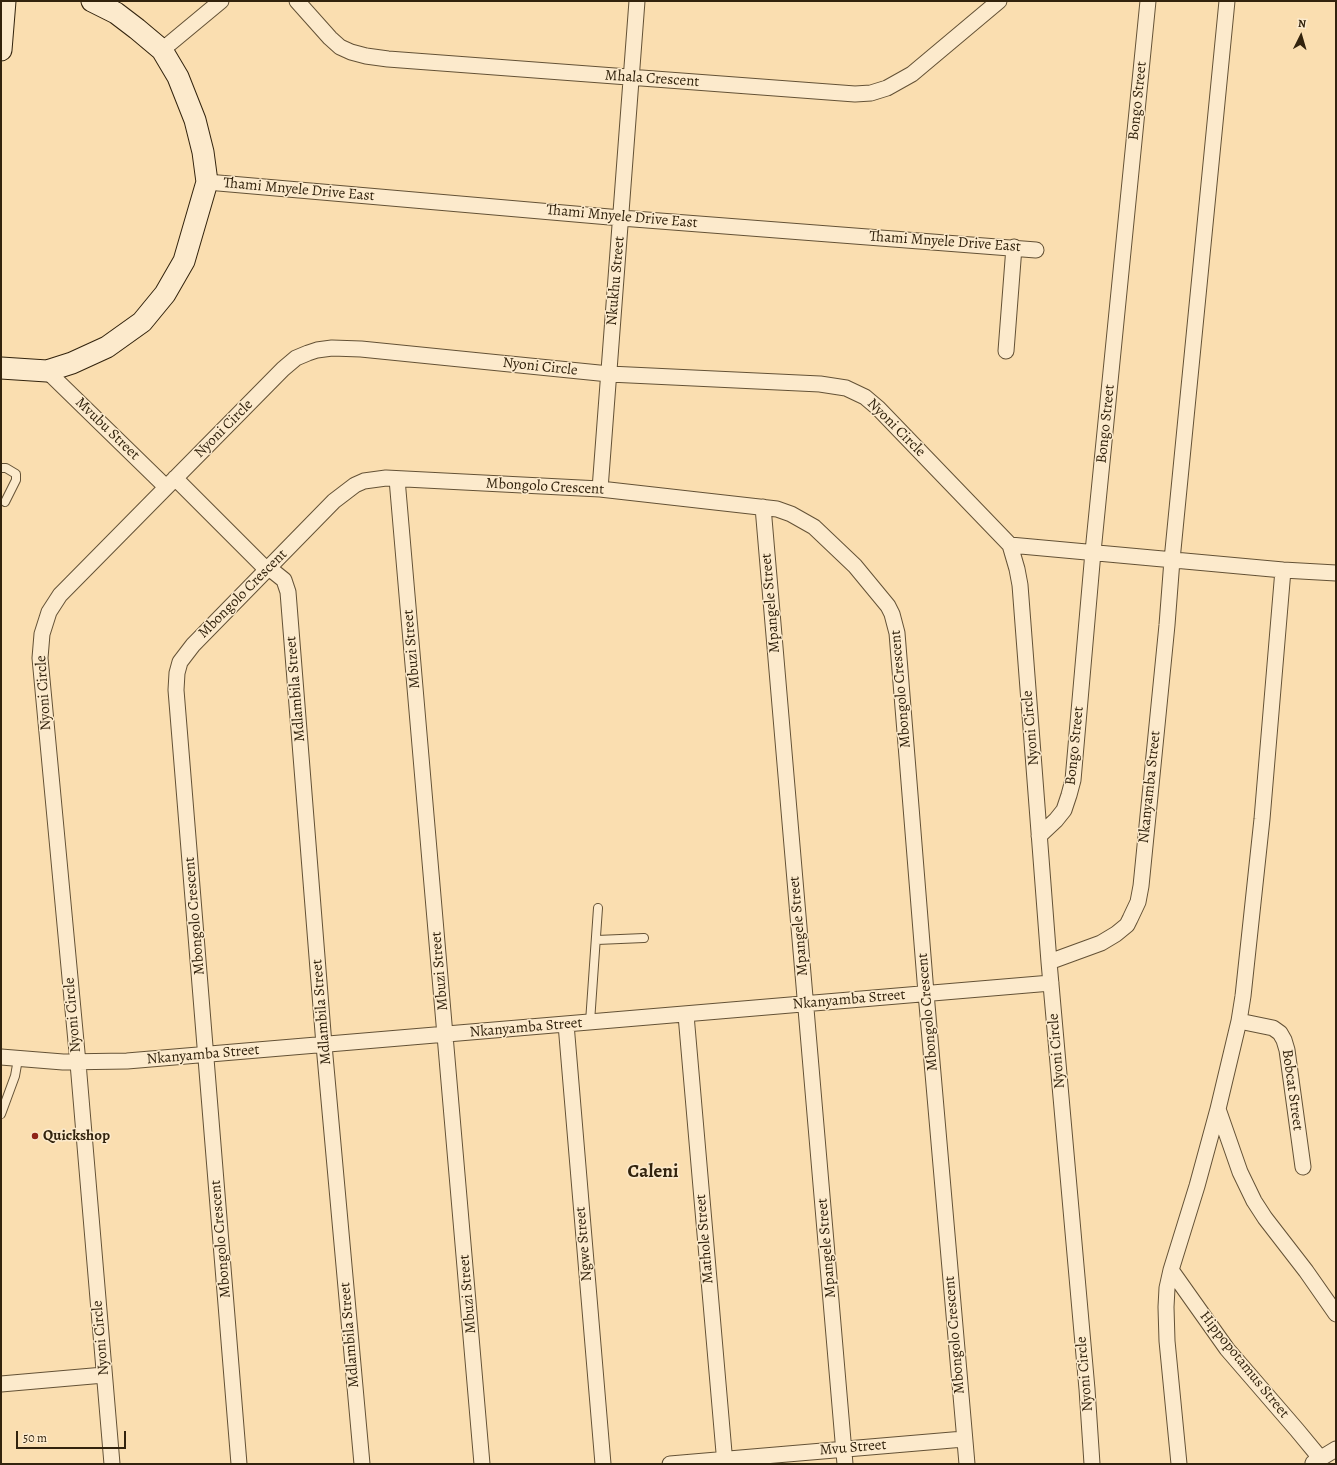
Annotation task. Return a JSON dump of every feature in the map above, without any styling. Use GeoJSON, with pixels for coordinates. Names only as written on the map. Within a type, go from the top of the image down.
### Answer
{"type":"FeatureCollection","features":[{"type":"Feature","properties":{"kind":"street"},"geometry":{"type":"LineString","coordinates":[[1,50],[5,1]]}},
{"type":"Feature","properties":{"kind":"street"},"geometry":{"type":"LineString","coordinates":[[1,368],[47,371],[77,361],[107,348],[142,322],[165,294],[184,261],[207,182],[203,152],[195,120],[178,77],[162,50],[138,29],[116,13],[92,1]]}},
{"type":"Feature","properties":{"kind":"street"},"geometry":{"type":"LineString","coordinates":[[162,50],[221,1]]}},
{"type":"Feature","properties":{"kind":"street","name":"Mhala Crescent"},"geometry":{"type":"LineString","coordinates":[[297,1],[340,47],[358,54],[388,60],[855,94],[871,93],[887,88],[912,74],[999,1]]}},
{"type":"Feature","properties":{"kind":"street","name":"Nkukhu Street"},"geometry":{"type":"LineString","coordinates":[[600,489],[637,1]]}},
{"type":"Feature","properties":{"kind":"street","name":"Bongo Street"},"geometry":{"type":"LineString","coordinates":[[1039,836],[1064,810],[1072,780],[1093,552],[1148,1]]}},
{"type":"Feature","properties":{"kind":"street","name":"Nkanyamba Street"},"geometry":{"type":"LineString","coordinates":[[1049,962],[1101,943],[1116,934],[1130,920],[1138,902],[1167,625],[1172,560],[1227,1]]}},
{"type":"Feature","properties":{"kind":"street","name":"Thami Mnyele Drive East"},"geometry":{"type":"LineString","coordinates":[[207,182],[621,218],[1014,247],[1036,250]]}},
{"type":"Feature","properties":{"kind":"street"},"geometry":{"type":"LineString","coordinates":[[1006,351],[1014,247]]}},
{"type":"Feature","properties":{"kind":"street","name":"Nyoni Circle"},"geometry":{"type":"LineString","coordinates":[[112,1464],[78,1063],[40,658],[41,640],[49,612],[60,595],[283,369],[296,358],[317,350],[332,348],[361,349],[609,374],[820,384],[846,388],[865,397],[878,408],[1010,545],[1014,556],[1020,585],[1050,983],[1087,1389],[1092,1464]]}},
{"type":"Feature","properties":{"kind":"street","name":"Mvubu Street"},"geometry":{"type":"LineString","coordinates":[[47,371],[268,569]]}},
{"type":"Feature","properties":{"kind":"street","name":"Mbongolo Crescent"},"geometry":{"type":"LineString","coordinates":[[240,1464],[177,698],[177,673],[180,662],[193,645],[334,501],[355,485],[374,479],[600,489],[763,507],[785,511],[804,520],[814,527],[859,571],[881,597],[892,614],[897,641],[967,1464]]}},
{"type":"Feature","properties":{"kind":"street","name":"Mbuzi Street"},"geometry":{"type":"LineString","coordinates":[[397,479],[482,1464]]}},
{"type":"Feature","properties":{"kind":"street","name":"Mpangele Street"},"geometry":{"type":"LineString","coordinates":[[763,507],[845,1464]]}},
{"type":"Feature","properties":{"kind":"street"},"geometry":{"type":"LineString","coordinates":[[268,569],[284,580],[292,545]]}},
{"type":"Feature","properties":{"kind":"street"},"geometry":{"type":"LineString","coordinates":[[1010,545],[1283,570],[1336,573]]}},
{"type":"Feature","properties":{"kind":"street"},"geometry":{"type":"LineString","coordinates":[[1179,1464],[1166,1341],[1166,1307],[1171,1270],[1197,1186],[1218,1109],[1239,1021],[1256,882],[1283,570]]}},
{"type":"Feature","properties":{"kind":"street","name":"Mdlambila Street"},"geometry":{"type":"LineString","coordinates":[[284,580],[288,599],[324,1045],[362,1464]]}},
{"type":"Feature","properties":{"kind":"street","name":"Nkanyamba Street"},"geometry":{"type":"LineString","coordinates":[[1,1058],[78,1063],[127,1062],[1050,983]]}},
{"type":"Feature","properties":{"kind":"street","name":"Mathole Street"},"geometry":{"type":"LineString","coordinates":[[686,1014],[725,1462]]}},
{"type":"Feature","properties":{"kind":"street","name":"Bobcat Street"},"geometry":{"type":"LineString","coordinates":[[1239,1021],[1273,1028],[1280,1033],[1284,1040],[1287,1050],[1303,1167]]}},
{"type":"Feature","properties":{"kind":"street","name":"Ngwe Street"},"geometry":{"type":"LineString","coordinates":[[566,1024],[603,1464]]}},
{"type":"Feature","properties":{"kind":"street"},"geometry":{"type":"LineString","coordinates":[[1218,1109],[1240,1172],[1254,1201],[1336,1314]]}},
{"type":"Feature","properties":{"kind":"street","name":"Hippopotamus Street"},"geometry":{"type":"LineString","coordinates":[[1171,1270],[1227,1349],[1301,1434],[1317,1461]]}},
{"type":"Feature","properties":{"kind":"street"},"geometry":{"type":"LineString","coordinates":[[1,1384],[104,1375]]}},
{"type":"Feature","properties":{"kind":"street","name":"Mvu Street"},"geometry":{"type":"LineString","coordinates":[[670,1464],[725,1462],[844,1448],[964,1439]]}},
{"type":"Feature","properties":{"kind":"street"},"geometry":{"type":"LineString","coordinates":[[1317,1461],[1336,1449]]}},
{"type":"Feature","properties":{"kind":"lane"},"geometry":{"type":"LineString","coordinates":[[1,468],[6,468],[16,474],[16,480],[5,502]]}},
{"type":"Feature","properties":{"kind":"lane"},"geometry":{"type":"LineString","coordinates":[[590,1022],[597,940],[598,908]]}},
{"type":"Feature","properties":{"kind":"lane"},"geometry":{"type":"LineString","coordinates":[[597,940],[644,938]]}},
{"type":"Feature","properties":{"kind":"lane"},"geometry":{"type":"LineString","coordinates":[[1,1114],[13,1082],[18,1059]]}},
{"type":"Feature","properties":{"kind":"place","name":"Quickshop"},"geometry":{"type":"Point","coordinates":[35,1136]}},
{"type":"Feature","properties":{"kind":"district","name":"Caleni"},"geometry":{"type":"Point","coordinates":[653,1172]}}]}
